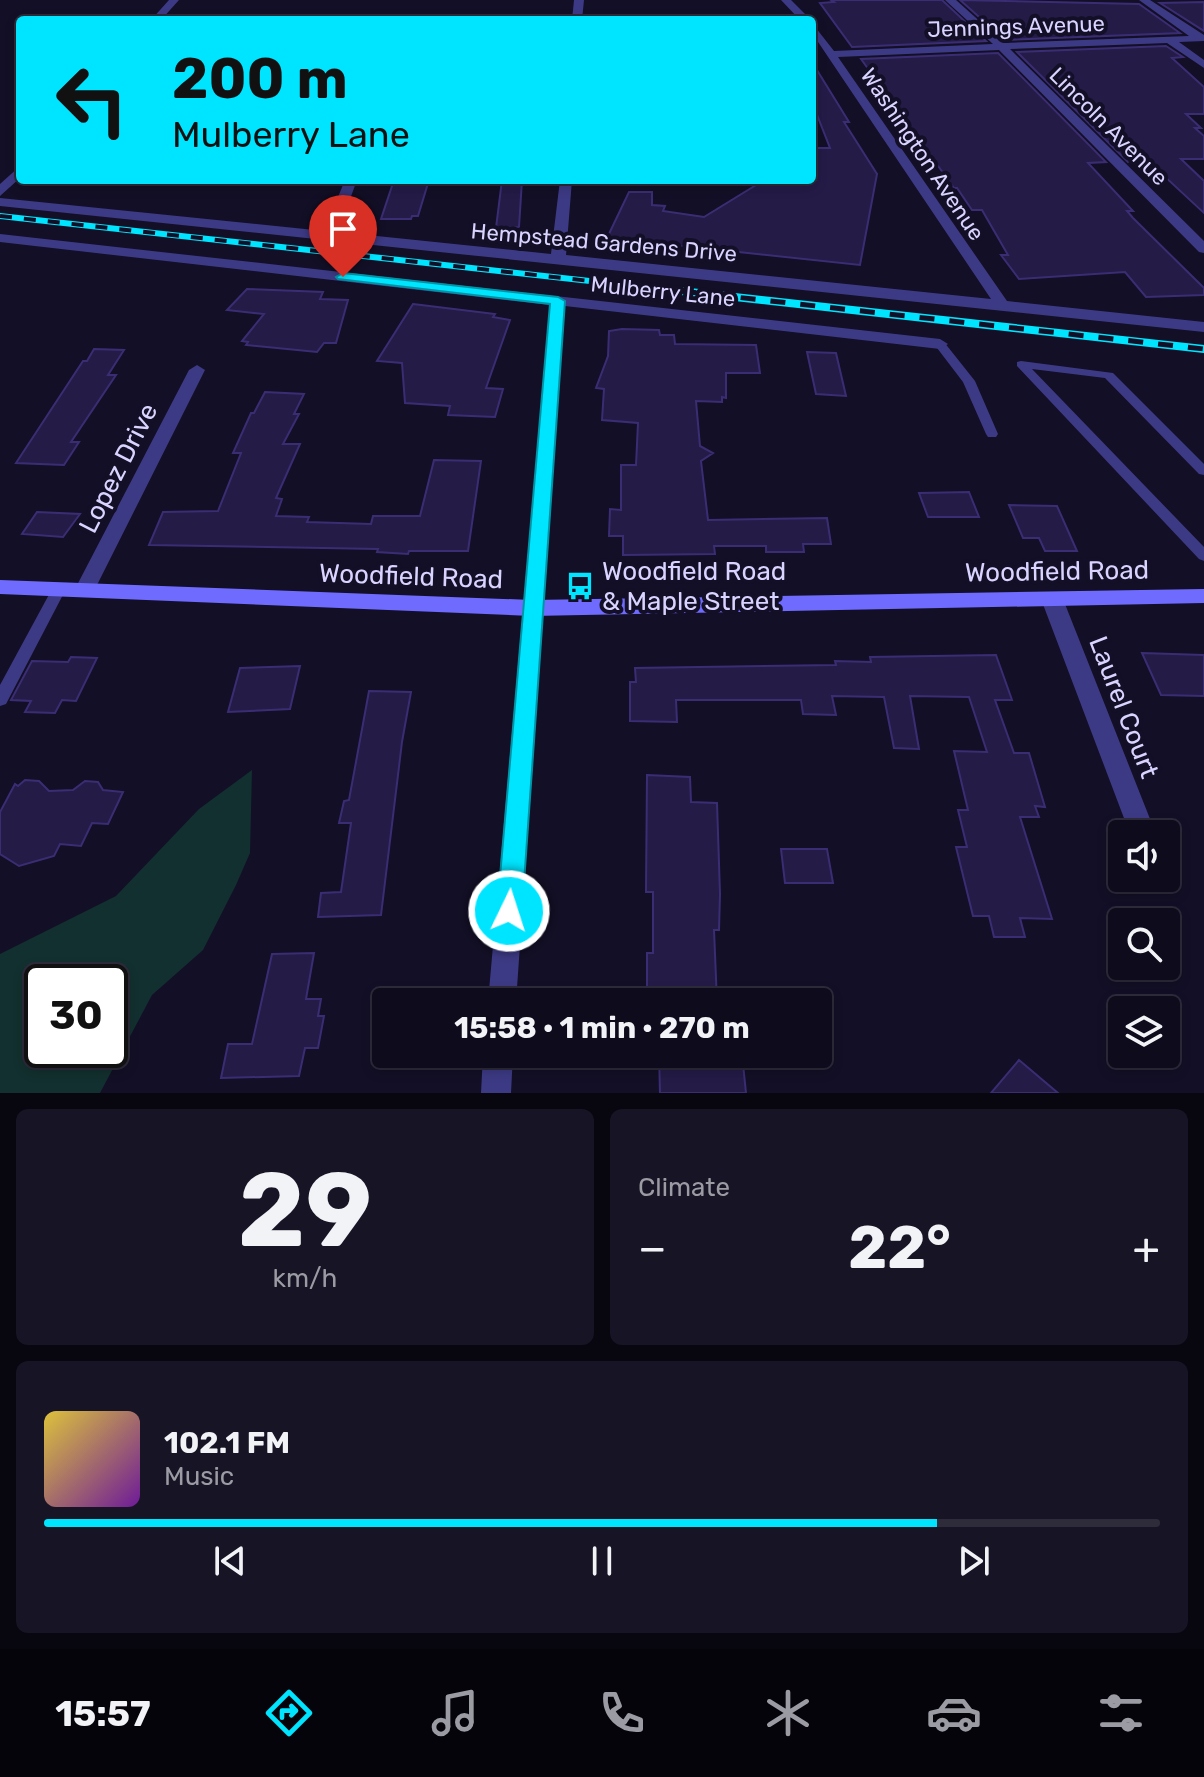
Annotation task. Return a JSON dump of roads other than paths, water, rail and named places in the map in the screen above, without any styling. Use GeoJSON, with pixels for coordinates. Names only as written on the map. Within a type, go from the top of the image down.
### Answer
{"type":"FeatureCollection","features":[{"type":"Feature","properties":{"kind":"main road","name":"Woodfield Road"},"geometry":{"type":"LineString","coordinates":[[0,587],[532,608],[1204,596]]}},
{"type":"Feature","properties":{"kind":"street"},"geometry":{"type":"LineString","coordinates":[[160,16],[174,0]]}},
{"type":"Feature","properties":{"kind":"street"},"geometry":{"type":"LineString","coordinates":[[786,0],[802,16]]}},
{"type":"Feature","properties":{"kind":"street","name":"Lincoln Avenue"},"geometry":{"type":"LineString","coordinates":[[950,0],[1002,47],[1204,249]]}},
{"type":"Feature","properties":{"kind":"street"},"geometry":{"type":"LineString","coordinates":[[1144,0],[1202,38]]}},
{"type":"Feature","properties":{"kind":"street","name":"Washington Avenue"},"geometry":{"type":"LineString","coordinates":[[816,32],[1002,304]]}},
{"type":"Feature","properties":{"kind":"street","name":"Jennings Avenue"},"geometry":{"type":"LineString","coordinates":[[830,54],[1202,38]]}},
{"type":"Feature","properties":{"kind":"street"},"geometry":{"type":"LineString","coordinates":[[1170,40],[1204,65]]}},
{"type":"Feature","properties":{"kind":"street"},"geometry":{"type":"LineString","coordinates":[[0,192],[16,174]]}},
{"type":"Feature","properties":{"kind":"street"},"geometry":{"type":"LineString","coordinates":[[329,236],[349,184]]}},
{"type":"Feature","properties":{"kind":"street"},"geometry":{"type":"LineString","coordinates":[[558,260],[566,184]]}},
{"type":"Feature","properties":{"kind":"street","name":"Hempstead Gardens Drive"},"geometry":{"type":"LineString","coordinates":[[0,202],[1204,327]]}},
{"type":"Feature","properties":{"kind":"street","name":"Mulberry Lane"},"geometry":{"type":"LineString","coordinates":[[0,238],[940,344]]}},
{"type":"Feature","properties":{"kind":"street"},"geometry":{"type":"LineString","coordinates":[[503,988],[558,301]]}},
{"type":"Feature","properties":{"kind":"street","name":"Lopez Drive"},"geometry":{"type":"LineString","coordinates":[[85,589],[197,370]]}},
{"type":"Feature","properties":{"kind":"street","name":"Laurel Court"},"geometry":{"type":"LineString","coordinates":[[1052,599],[1138,820]]}},
{"type":"Feature","properties":{"kind":"street"},"geometry":{"type":"LineString","coordinates":[[496,1093],[497,1068]]}},
{"type":"Feature","properties":{"kind":"lane"},"geometry":{"type":"LineString","coordinates":[[940,344],[969,381],[992,434]]}},
{"type":"Feature","properties":{"kind":"lane"},"geometry":{"type":"LineString","coordinates":[[1204,471],[1109,375],[1021,364],[1204,556]]}},
{"type":"Feature","properties":{"kind":"lane"},"geometry":{"type":"LineString","coordinates":[[0,700],[59,589]]}},
{"type":"Feature","properties":{"kind":"railway"},"geometry":{"type":"LineString","coordinates":[[0,216],[699,293]]}},
{"type":"Feature","properties":{"kind":"railway"},"geometry":{"type":"LineString","coordinates":[[681,291],[1204,349]]}},
{"type":"Feature","properties":{"kind":"place","name":"Woodfield Road & Maple Street"},"geometry":{"type":"Point","coordinates":[580,586]}}]}
